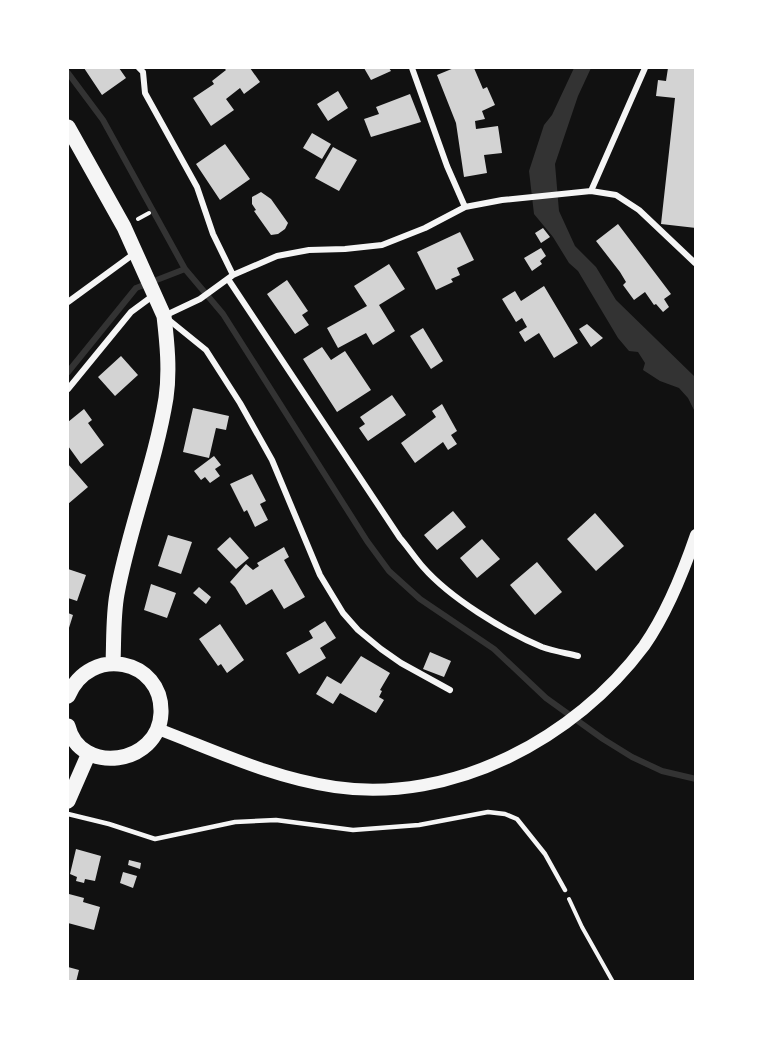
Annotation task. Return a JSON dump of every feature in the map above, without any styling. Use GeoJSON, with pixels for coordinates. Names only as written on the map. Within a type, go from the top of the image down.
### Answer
{"type":"FeatureCollection","features":[{"type":"Feature","properties":{"kind":"main road"},"geometry":{"type":"LineString","coordinates":[[68,128],[137,252],[164,316],[168,374],[166,398],[117,595],[113,663]]}},
{"type":"Feature","properties":{"kind":"main road"},"geometry":{"type":"LineString","coordinates":[[158,729],[274,774],[336,788],[402,788],[446,780],[483,768],[543,738],[601,694],[644,646],[678,584],[696,535]]}},
{"type":"Feature","properties":{"kind":"main road"},"geometry":{"type":"LineString","coordinates":[[68,696],[72,685],[83,673],[97,666],[113,663],[128,665],[142,672],[153,684],[159,698],[161,713],[158,729],[149,743],[136,753],[121,759],[104,758],[89,753],[77,743],[68,726]]}},
{"type":"Feature","properties":{"kind":"main road"},"geometry":{"type":"LineString","coordinates":[[68,801],[89,753]]}},
{"type":"Feature","properties":{"kind":"street"},"geometry":{"type":"LineString","coordinates":[[139,68],[143,72],[145,93],[197,187],[231,277],[400,538],[424,569],[466,603],[515,634],[543,647],[578,656]]}},
{"type":"Feature","properties":{"kind":"street"},"geometry":{"type":"LineString","coordinates":[[412,68],[447,166],[465,207]]}},
{"type":"Feature","properties":{"kind":"street"},"geometry":{"type":"LineString","coordinates":[[591,191],[645,68]]}},
{"type":"Feature","properties":{"kind":"street"},"geometry":{"type":"LineString","coordinates":[[450,690],[400,663],[358,630],[344,613],[320,575],[272,460],[240,403],[206,350],[164,316],[200,299],[231,277],[277,256],[309,250],[382,245],[425,228],[465,207],[502,200],[591,191],[616,195],[639,210],[694,263]]}},
{"type":"Feature","properties":{"kind":"street"},"geometry":{"type":"LineString","coordinates":[[68,302],[137,252]]}},
{"type":"Feature","properties":{"kind":"street"},"geometry":{"type":"LineString","coordinates":[[68,389],[152,286]]}},
{"type":"Feature","properties":{"kind":"lane"},"geometry":{"type":"LineString","coordinates":[[68,814],[109,824],[154,839],[235,822],[276,819],[354,831],[419,825],[488,812],[505,814],[517,819],[545,854],[565,890]]}},
{"type":"Feature","properties":{"kind":"path"},"geometry":{"type":"LineString","coordinates":[[565,890],[582,927],[613,981]]}},
{"type":"Feature","properties":{"kind":"shaded area"},"geometry":{"type":"Polygon","coordinates":[[[574,68],[591,68],[578,96],[555,164],[559,211],[575,246],[596,267],[616,300],[695,377],[695,412],[688,398],[679,388],[660,381],[643,370],[645,363],[638,352],[629,351],[618,338],[578,271],[569,263],[553,237],[534,214],[529,171],[544,125],[552,115],[574,68]]]}},
{"type":"Feature","properties":{"kind":"building"},"geometry":{"type":"Polygon","coordinates":[[[84,68],[119,68],[126,78],[102,95],[84,68]]]}},
{"type":"Feature","properties":{"kind":"building"},"geometry":{"type":"Polygon","coordinates":[[[224,68],[250,68],[260,82],[244,94],[240,88],[226,99],[234,110],[211,126],[193,98],[214,84],[212,81],[226,70],[224,68]]]}},
{"type":"Feature","properties":{"kind":"building"},"geometry":{"type":"Polygon","coordinates":[[[364,68],[389,68],[391,71],[371,80],[364,68]]]}},
{"type":"Feature","properties":{"kind":"building"},"geometry":{"type":"Polygon","coordinates":[[[454,68],[474,68],[483,89],[487,87],[495,105],[482,111],[485,119],[475,121],[476,129],[498,126],[502,153],[484,155],[487,173],[464,177],[456,123],[437,75],[454,68]]]}},
{"type":"Feature","properties":{"kind":"building"},"geometry":{"type":"Polygon","coordinates":[[[668,68],[696,68],[696,228],[661,224],[675,98],[656,96],[658,80],[666,81],[668,68]]]}},
{"type":"Feature","properties":{"kind":"building"},"geometry":{"type":"Polygon","coordinates":[[[338,91],[348,108],[328,121],[317,104],[338,91]]]}},
{"type":"Feature","properties":{"kind":"building"},"geometry":{"type":"Polygon","coordinates":[[[410,94],[421,122],[371,137],[364,119],[379,114],[376,107],[410,94]]]}},
{"type":"Feature","properties":{"kind":"building"},"geometry":{"type":"Polygon","coordinates":[[[312,133],[331,144],[322,159],[303,148],[312,133]]]}},
{"type":"Feature","properties":{"kind":"building"},"geometry":{"type":"Polygon","coordinates":[[[225,144],[250,179],[220,200],[196,164],[225,144]]]}},
{"type":"Feature","properties":{"kind":"building"},"geometry":{"type":"Polygon","coordinates":[[[333,147],[357,160],[339,191],[315,178],[333,147]]]}},
{"type":"Feature","properties":{"kind":"building"},"geometry":{"type":"Polygon","coordinates":[[[261,192],[271,199],[288,223],[285,229],[278,234],[271,235],[254,211],[256,210],[252,204],[252,197],[261,192]]]}},
{"type":"Feature","properties":{"kind":"building"},"geometry":{"type":"Polygon","coordinates":[[[618,224],[671,294],[664,299],[669,307],[663,312],[656,304],[654,305],[645,292],[634,300],[623,285],[626,282],[620,272],[596,241],[618,224]]]}},
{"type":"Feature","properties":{"kind":"building"},"geometry":{"type":"Polygon","coordinates":[[[543,228],[550,237],[541,243],[535,233],[543,228]]]}},
{"type":"Feature","properties":{"kind":"building"},"geometry":{"type":"Polygon","coordinates":[[[460,232],[474,260],[457,268],[460,275],[451,279],[453,282],[436,290],[417,252],[460,232]]]}},
{"type":"Feature","properties":{"kind":"building"},"geometry":{"type":"Polygon","coordinates":[[[541,248],[546,256],[540,261],[542,264],[532,271],[524,258],[541,248]]]}},
{"type":"Feature","properties":{"kind":"building"},"geometry":{"type":"Polygon","coordinates":[[[389,264],[405,289],[379,305],[395,331],[373,345],[366,333],[338,348],[327,328],[367,306],[354,286],[389,264]]]}},
{"type":"Feature","properties":{"kind":"building"},"geometry":{"type":"Polygon","coordinates":[[[287,280],[308,311],[302,315],[309,325],[295,334],[267,294],[287,280]]]}},
{"type":"Feature","properties":{"kind":"building"},"geometry":{"type":"Polygon","coordinates":[[[544,286],[578,343],[554,358],[539,333],[525,342],[519,332],[527,327],[522,318],[516,322],[502,299],[515,291],[521,301],[544,286]]]}},
{"type":"Feature","properties":{"kind":"building"},"geometry":{"type":"Polygon","coordinates":[[[587,324],[603,338],[591,347],[579,329],[587,324]]]}},
{"type":"Feature","properties":{"kind":"building"},"geometry":{"type":"Polygon","coordinates":[[[423,328],[443,361],[431,369],[410,336],[423,328]]]}},
{"type":"Feature","properties":{"kind":"building"},"geometry":{"type":"Polygon","coordinates":[[[322,347],[331,360],[345,351],[371,390],[337,412],[303,359],[322,347]]]}},
{"type":"Feature","properties":{"kind":"building"},"geometry":{"type":"Polygon","coordinates":[[[121,356],[138,375],[115,396],[98,377],[121,356]]]}},
{"type":"Feature","properties":{"kind":"building"},"geometry":{"type":"Polygon","coordinates":[[[392,395],[406,415],[368,441],[359,428],[365,424],[360,417],[392,395]]]}},
{"type":"Feature","properties":{"kind":"building"},"geometry":{"type":"Polygon","coordinates":[[[442,404],[457,431],[451,435],[457,444],[448,450],[443,442],[415,463],[401,443],[436,417],[432,411],[442,404]]]}},
{"type":"Feature","properties":{"kind":"building"},"geometry":{"type":"Polygon","coordinates":[[[193,408],[229,416],[226,430],[216,428],[209,458],[183,452],[193,408]]]}},
{"type":"Feature","properties":{"kind":"building"},"geometry":{"type":"Polygon","coordinates":[[[84,409],[92,420],[88,423],[104,445],[81,464],[68,446],[68,422],[84,409]]]}},
{"type":"Feature","properties":{"kind":"building"},"geometry":{"type":"Polygon","coordinates":[[[214,456],[221,465],[215,469],[220,476],[210,483],[205,477],[201,480],[194,471],[214,456]]]}},
{"type":"Feature","properties":{"kind":"building"},"geometry":{"type":"Polygon","coordinates":[[[68,464],[88,487],[68,504],[68,464]]]}},
{"type":"Feature","properties":{"kind":"building"},"geometry":{"type":"Polygon","coordinates":[[[252,474],[266,501],[260,504],[268,520],[255,527],[247,510],[244,512],[230,484],[252,474]]]}},
{"type":"Feature","properties":{"kind":"building"},"geometry":{"type":"Polygon","coordinates":[[[453,511],[466,527],[437,550],[424,535],[453,511]]]}},
{"type":"Feature","properties":{"kind":"building"},"geometry":{"type":"Polygon","coordinates":[[[595,513],[624,546],[596,571],[567,539],[595,513]]]}},
{"type":"Feature","properties":{"kind":"building"},"geometry":{"type":"Polygon","coordinates":[[[168,535],[192,542],[181,574],[158,566],[168,535]]]}},
{"type":"Feature","properties":{"kind":"building"},"geometry":{"type":"Polygon","coordinates":[[[230,537],[249,558],[236,569],[217,549],[230,537]]]}},
{"type":"Feature","properties":{"kind":"building"},"geometry":{"type":"Polygon","coordinates":[[[482,539],[500,559],[477,578],[460,558],[482,539]]]}},
{"type":"Feature","properties":{"kind":"building"},"geometry":{"type":"Polygon","coordinates":[[[284,547],[289,557],[284,560],[305,597],[284,609],[272,589],[246,605],[230,582],[246,564],[253,570],[259,566],[257,563],[284,547]]]}},
{"type":"Feature","properties":{"kind":"building"},"geometry":{"type":"Polygon","coordinates":[[[537,562],[562,592],[535,615],[510,585],[537,562]]]}},
{"type":"Feature","properties":{"kind":"building"},"geometry":{"type":"Polygon","coordinates":[[[68,569],[86,575],[77,601],[68,598],[68,569]]]}},
{"type":"Feature","properties":{"kind":"building"},"geometry":{"type":"Polygon","coordinates":[[[151,584],[176,593],[167,618],[144,610],[151,584]]]}},
{"type":"Feature","properties":{"kind":"building"},"geometry":{"type":"Polygon","coordinates":[[[199,587],[211,597],[206,604],[193,593],[199,587]]]}},
{"type":"Feature","properties":{"kind":"building"},"geometry":{"type":"Polygon","coordinates":[[[68,613],[73,615],[68,631],[68,613]]]}},
{"type":"Feature","properties":{"kind":"building"},"geometry":{"type":"Polygon","coordinates":[[[325,621],[336,638],[320,648],[326,658],[299,674],[286,653],[313,638],[309,631],[325,621]]]}},
{"type":"Feature","properties":{"kind":"building"},"geometry":{"type":"Polygon","coordinates":[[[220,624],[244,660],[227,673],[221,664],[218,666],[199,639],[220,624]]]}},
{"type":"Feature","properties":{"kind":"building"},"geometry":{"type":"Polygon","coordinates":[[[430,652],[451,661],[444,677],[423,669],[430,652]]]}},
{"type":"Feature","properties":{"kind":"building"},"geometry":{"type":"Polygon","coordinates":[[[361,656],[390,673],[380,690],[382,691],[379,697],[384,700],[376,713],[340,693],[333,704],[316,694],[327,676],[341,684],[361,656]]]}},
{"type":"Feature","properties":{"kind":"building"},"geometry":{"type":"Polygon","coordinates":[[[76,849],[101,856],[95,881],[85,879],[84,883],[76,881],[77,877],[70,874],[76,849]]]}},
{"type":"Feature","properties":{"kind":"building"},"geometry":{"type":"Polygon","coordinates":[[[129,860],[141,863],[140,869],[128,865],[129,860]]]}},
{"type":"Feature","properties":{"kind":"building"},"geometry":{"type":"Polygon","coordinates":[[[123,872],[137,876],[133,888],[120,883],[123,872]]]}},
{"type":"Feature","properties":{"kind":"building"},"geometry":{"type":"Polygon","coordinates":[[[69,894],[84,898],[83,902],[100,907],[94,930],[68,923],[69,894]]]}},
{"type":"Feature","properties":{"kind":"building"},"geometry":{"type":"Polygon","coordinates":[[[68,967],[79,970],[76,982],[68,982],[68,967]]]}},
{"type":"Feature","properties":{"kind":"waterway"},"geometry":{"type":"LineString","coordinates":[[68,73],[103,120],[185,269],[223,314],[367,541],[389,571],[420,599],[494,649],[546,698],[603,739],[632,757],[662,771],[696,779]]}},
{"type":"Feature","properties":{"kind":"waterway"},"geometry":{"type":"LineString","coordinates":[[68,372],[136,288],[185,269]]}}]}
